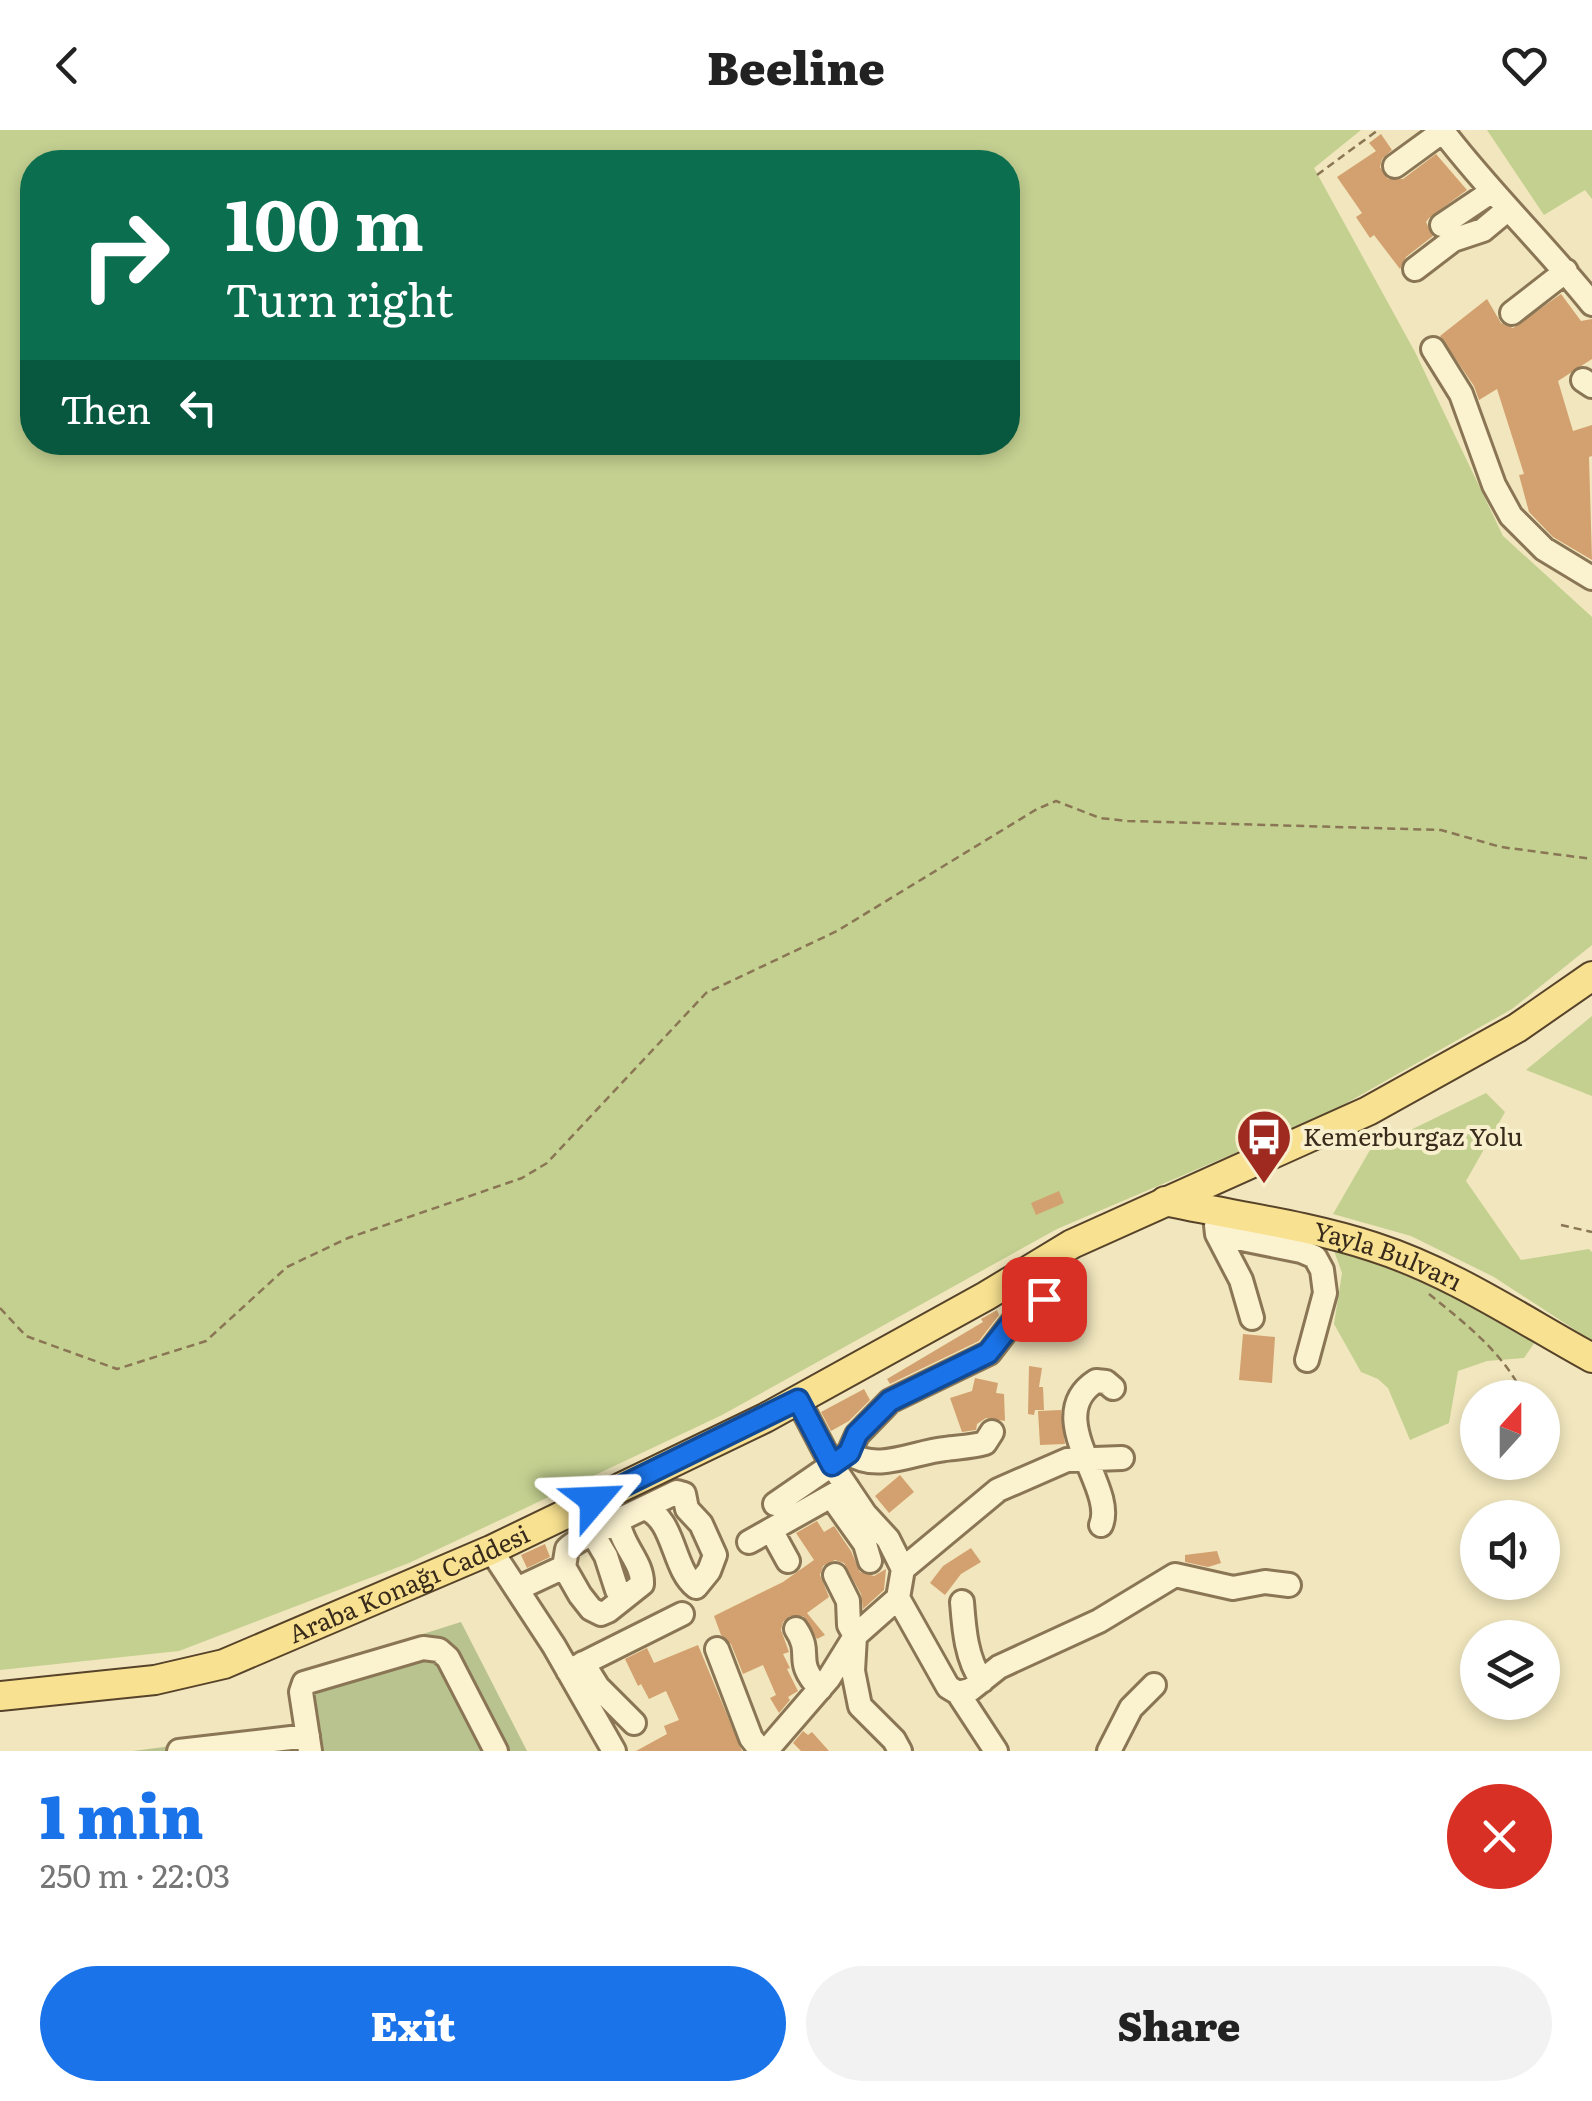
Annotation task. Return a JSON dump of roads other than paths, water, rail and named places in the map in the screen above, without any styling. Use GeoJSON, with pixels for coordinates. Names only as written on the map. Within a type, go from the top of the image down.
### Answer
{"type":"FeatureCollection","features":[{"type":"Feature","properties":{"kind":"main road","name":"Araba Konağı Caddesi"},"geometry":{"type":"LineString","coordinates":[[0,1696],[155,1680],[224,1664],[491,1550],[798,1400],[1072,1244],[1368,1111],[1517,1028],[1592,976]]}},
{"type":"Feature","properties":{"kind":"main road","name":"Yayla Bulvarı"},"geometry":{"type":"LineString","coordinates":[[1166,1201],[1216,1223],[1311,1229],[1376,1248],[1458,1281],[1592,1358]]}},
{"type":"Feature","properties":{"kind":"street"},"geometry":{"type":"LineString","coordinates":[[1395,166],[1443,130],[1491,192],[1592,304]]}},
{"type":"Feature","properties":{"kind":"street"},"geometry":{"type":"LineString","coordinates":[[1442,226],[1491,192]]}},
{"type":"Feature","properties":{"kind":"street"},"geometry":{"type":"LineString","coordinates":[[1415,270],[1453,240],[1483,230],[1507,210]]}},
{"type":"Feature","properties":{"kind":"street"},"geometry":{"type":"LineString","coordinates":[[1512,314],[1566,271]]}},
{"type":"Feature","properties":{"kind":"street"},"geometry":{"type":"LineString","coordinates":[[1434,349],[1461,394],[1494,485],[1511,516],[1544,548],[1592,578]]}},
{"type":"Feature","properties":{"kind":"street"},"geometry":{"type":"LineString","coordinates":[[1216,1223],[1241,1280],[1252,1318]]}},
{"type":"Feature","properties":{"kind":"street"},"geometry":{"type":"LineString","coordinates":[[1216,1223],[1315,1257],[1322,1270],[1325,1293],[1307,1360]]}},
{"type":"Feature","properties":{"kind":"street"},"geometry":{"type":"LineString","coordinates":[[775,1504],[841,1459],[857,1434],[890,1401],[988,1353],[1019,1314],[1067,1289]]}},
{"type":"Feature","properties":{"kind":"street"},"geometry":{"type":"LineString","coordinates":[[1102,1525],[1104,1512],[1084,1458],[1076,1406],[1082,1393],[1096,1381],[1113,1388]]}},
{"type":"Feature","properties":{"kind":"street"},"geometry":{"type":"LineString","coordinates":[[798,1400],[841,1459],[839,1492],[870,1560]]}},
{"type":"Feature","properties":{"kind":"street"},"geometry":{"type":"LineString","coordinates":[[841,1459],[913,1466],[985,1443],[992,1432]]}},
{"type":"Feature","properties":{"kind":"street"},"geometry":{"type":"LineString","coordinates":[[903,1569],[998,1490],[1067,1460],[1122,1458]]}},
{"type":"Feature","properties":{"kind":"street"},"geometry":{"type":"LineString","coordinates":[[717,1648],[752,1738],[764,1751],[820,1688],[855,1636],[898,1598],[903,1569],[888,1539],[839,1492]]}},
{"type":"Feature","properties":{"kind":"street"},"geometry":{"type":"LineString","coordinates":[[749,1542],[839,1492]]}},
{"type":"Feature","properties":{"kind":"street"},"geometry":{"type":"LineString","coordinates":[[516,1589],[558,1570],[567,1549],[644,1508]]}},
{"type":"Feature","properties":{"kind":"street"},"geometry":{"type":"LineString","coordinates":[[558,1570],[597,1612],[608,1611],[642,1584],[642,1574],[618,1523]]}},
{"type":"Feature","properties":{"kind":"street"},"geometry":{"type":"LineString","coordinates":[[771,1530],[788,1560]]}},
{"type":"Feature","properties":{"kind":"street"},"geometry":{"type":"LineString","coordinates":[[592,1534],[606,1556],[617,1590],[628,1593]]}},
{"type":"Feature","properties":{"kind":"street"},"geometry":{"type":"LineString","coordinates":[[491,1550],[576,1667],[634,1723]]}},
{"type":"Feature","properties":{"kind":"street"},"geometry":{"type":"LineString","coordinates":[[558,1570],[574,1608]]}},
{"type":"Feature","properties":{"kind":"street"},"geometry":{"type":"LineString","coordinates":[[958,1693],[970,1690],[1000,1667],[1099,1621],[1175,1574],[1233,1588],[1265,1582],[1289,1585]]}},
{"type":"Feature","properties":{"kind":"street"},"geometry":{"type":"LineString","coordinates":[[835,1575],[848,1601],[849,1625],[855,1636],[853,1670],[860,1706],[900,1751]]}},
{"type":"Feature","properties":{"kind":"street"},"geometry":{"type":"LineString","coordinates":[[898,1598],[948,1687],[958,1693],[996,1751]]}},
{"type":"Feature","properties":{"kind":"street"},"geometry":{"type":"LineString","coordinates":[[962,1602],[968,1649],[982,1680]]}},
{"type":"Feature","properties":{"kind":"street"},"geometry":{"type":"LineString","coordinates":[[576,1667],[682,1614]]}},
{"type":"Feature","properties":{"kind":"street"},"geometry":{"type":"LineString","coordinates":[[796,1629],[804,1642],[805,1670],[820,1688]]}},
{"type":"Feature","properties":{"kind":"street"},"geometry":{"type":"LineString","coordinates":[[179,1751],[308,1744],[301,1692],[304,1684],[423,1648],[439,1650],[448,1658],[496,1751]]}},
{"type":"Feature","properties":{"kind":"street"},"geometry":{"type":"LineString","coordinates":[[576,1667],[614,1751]]}},
{"type":"Feature","properties":{"kind":"street"},"geometry":{"type":"LineString","coordinates":[[1109,1751],[1130,1708],[1154,1686]]}},
{"type":"Feature","properties":{"kind":"place","name":"Kemerburgaz Yolu"},"geometry":{"type":"Point","coordinates":[1264,1186]}}]}
